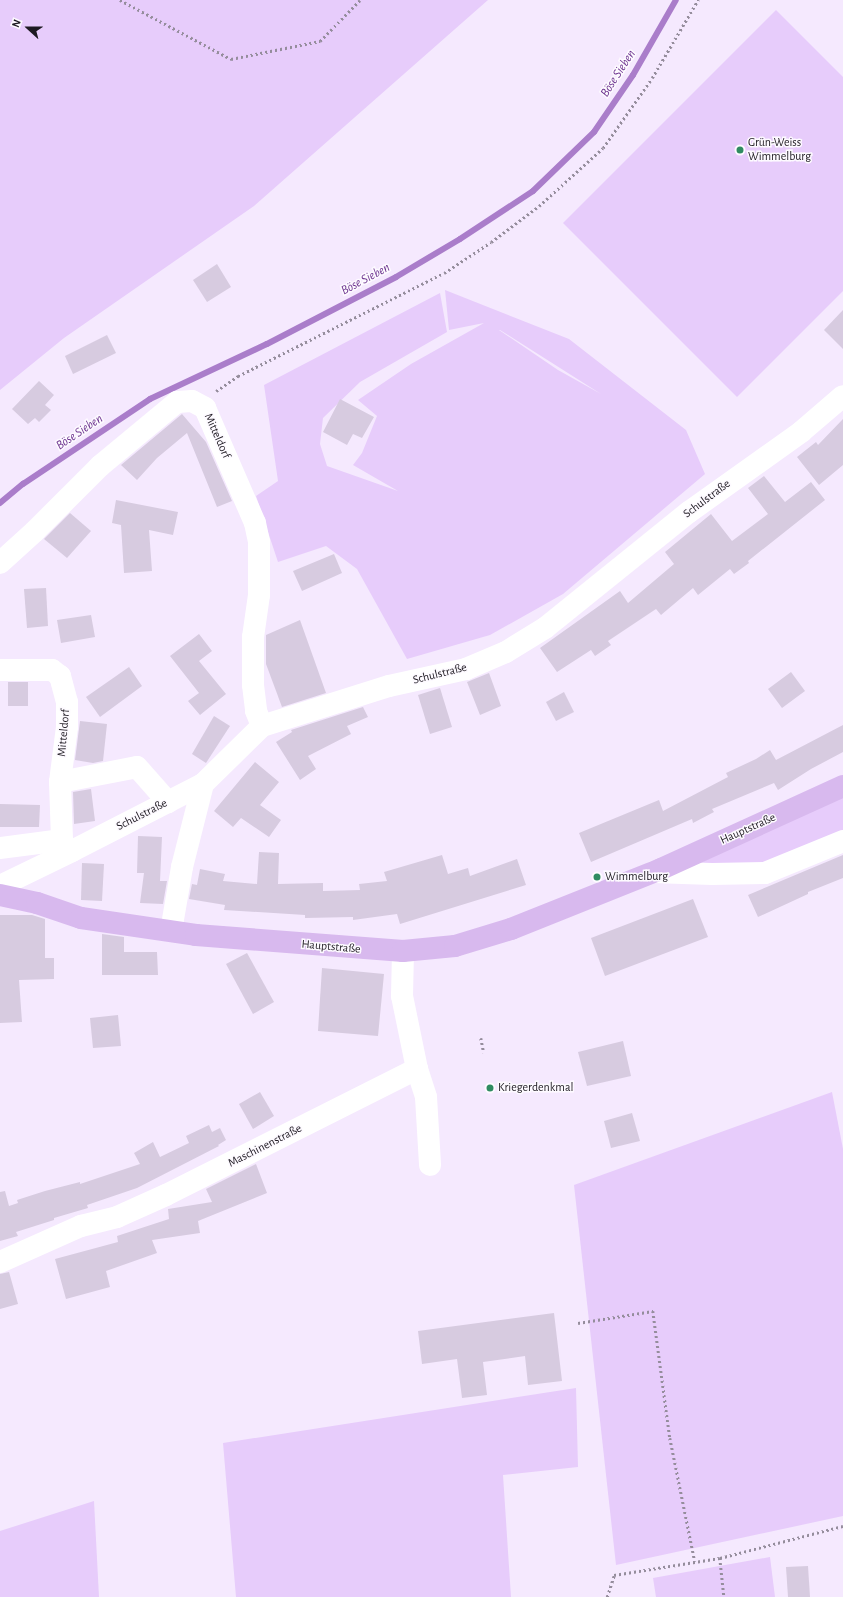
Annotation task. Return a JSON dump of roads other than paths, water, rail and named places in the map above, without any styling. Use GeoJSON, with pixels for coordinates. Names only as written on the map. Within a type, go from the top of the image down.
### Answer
{"type":"FeatureCollection","features":[{"type":"Feature","properties":{"kind":"main road","name":"Hauptstraße"},"geometry":{"type":"LineString","coordinates":[[0,895],[37,903],[81,918],[171,931],[297,944],[403,951],[455,946],[483,938],[653,872],[843,786]]}},
{"type":"Feature","properties":{"kind":"street","name":"Schulstraße"},"geometry":{"type":"LineString","coordinates":[[0,886],[202,784],[262,726],[389,686],[466,668],[506,652],[545,628],[689,512],[801,432],[843,396]]}},
{"type":"Feature","properties":{"kind":"street","name":"Mitteldorf"},"geometry":{"type":"LineString","coordinates":[[0,562],[35,532],[100,466],[177,402],[192,401],[205,408],[255,522],[260,542],[259,595],[253,637],[253,685],[256,710],[262,726]]}},
{"type":"Feature","properties":{"kind":"street","name":"Mitteldorf"},"geometry":{"type":"LineString","coordinates":[[0,670],[52,670],[60,676],[67,702],[67,727],[60,782],[62,840],[0,848]]}},
{"type":"Feature","properties":{"kind":"street"},"geometry":{"type":"LineString","coordinates":[[60,782],[137,767],[168,802]]}},
{"type":"Feature","properties":{"kind":"street"},"geometry":{"type":"LineString","coordinates":[[171,931],[182,867],[202,784]]}},
{"type":"Feature","properties":{"kind":"street","name":"Hauptstraße"},"geometry":{"type":"LineString","coordinates":[[653,872],[712,874],[765,873],[843,841]]}},
{"type":"Feature","properties":{"kind":"street"},"geometry":{"type":"LineString","coordinates":[[403,951],[402,996],[417,1069],[426,1098],[430,1165]]}},
{"type":"Feature","properties":{"kind":"street","name":"Maschinenstraße"},"geometry":{"type":"LineString","coordinates":[[0,1262],[81,1226],[117,1217],[166,1195],[417,1069]]}},
{"type":"Feature","properties":{"kind":"waterway","name":"Böse Sieben"},"geometry":{"type":"LineString","coordinates":[[0,503],[23,484],[150,399],[267,344],[396,277],[460,239],[533,191],[594,132],[633,75],[676,0]]}},
{"type":"Feature","properties":{"kind":"place","name":"Grün-Weiss Wimmelburg"},"geometry":{"type":"Point","coordinates":[740,150]}},
{"type":"Feature","properties":{"kind":"place","name":"Wimmelburg"},"geometry":{"type":"Point","coordinates":[597,877]}},
{"type":"Feature","properties":{"kind":"place","name":"Kriegerdenkmal"},"geometry":{"type":"Point","coordinates":[490,1088]}}]}
